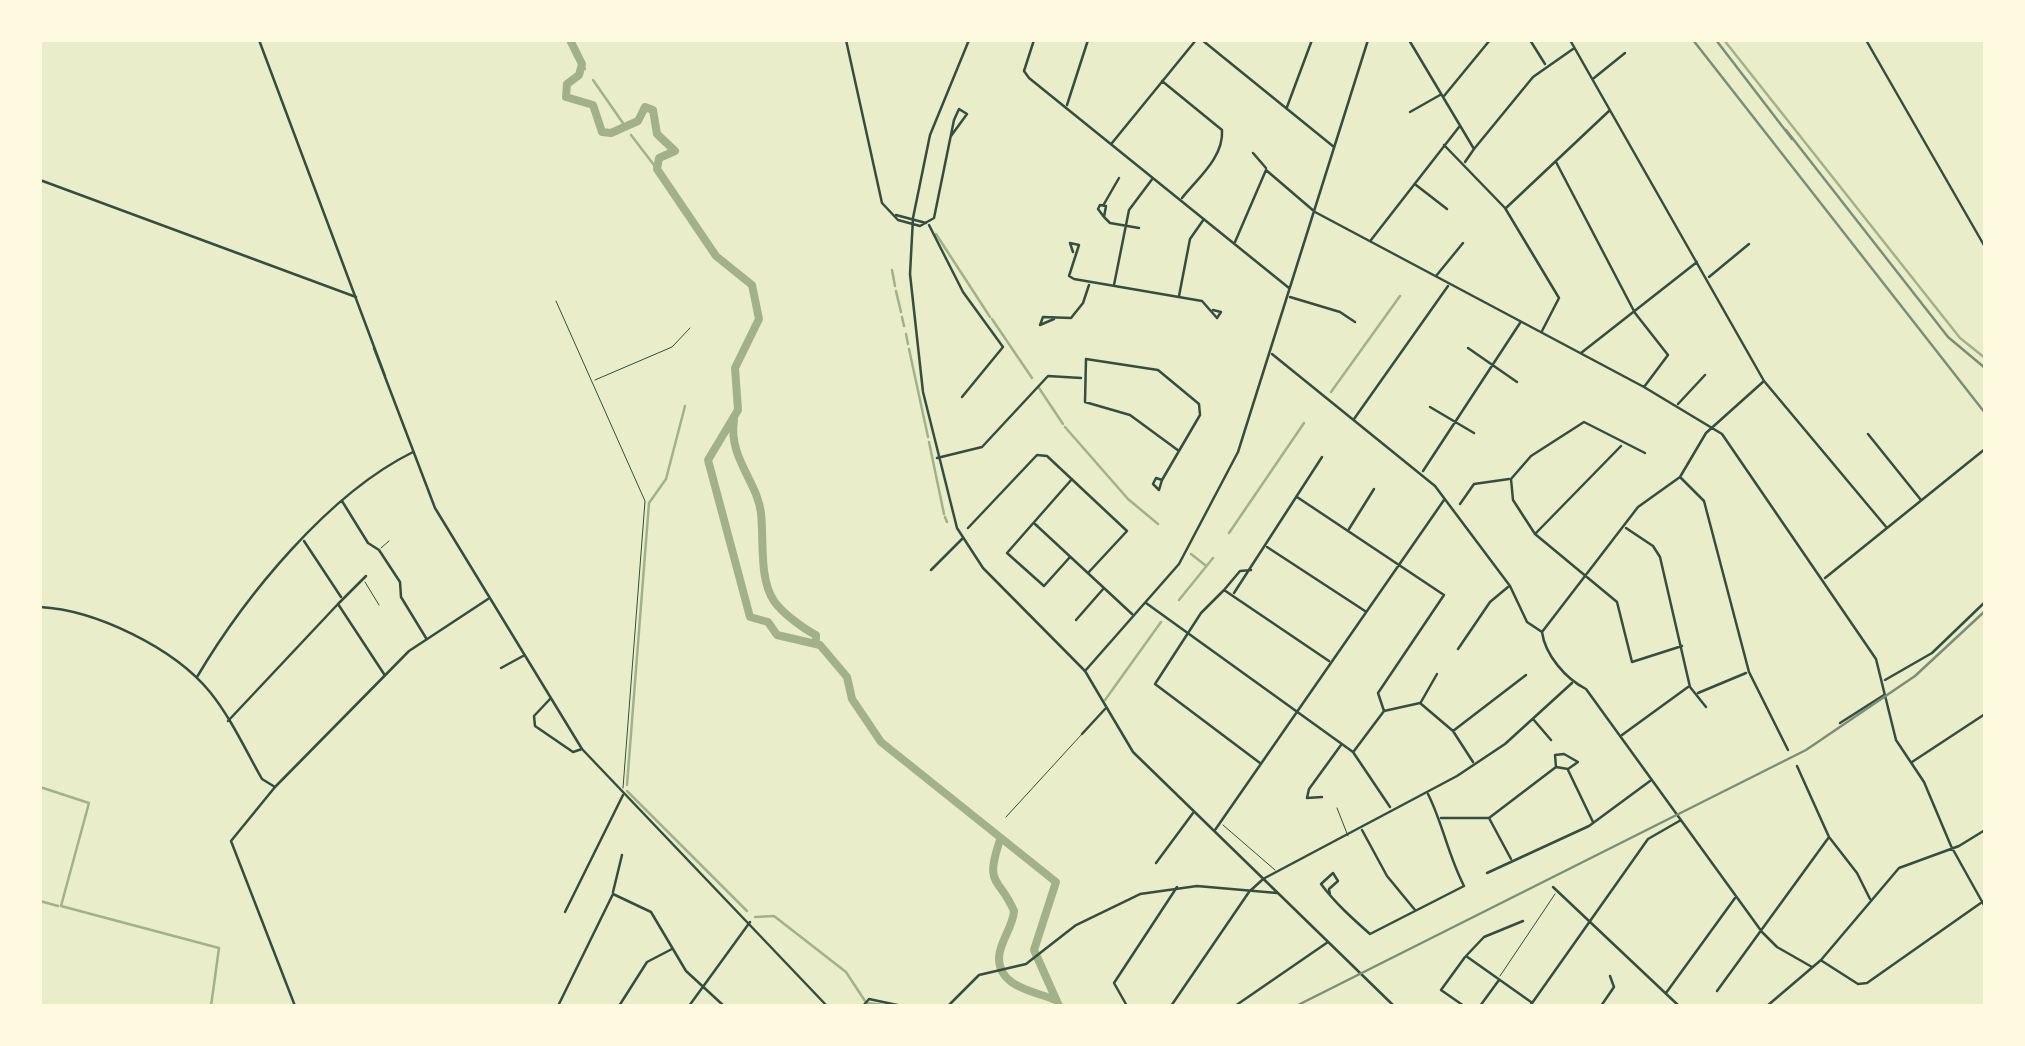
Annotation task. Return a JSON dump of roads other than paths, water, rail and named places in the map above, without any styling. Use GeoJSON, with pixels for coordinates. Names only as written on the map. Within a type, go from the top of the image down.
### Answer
{"type":"FeatureCollection","features":[{"type":"Feature","properties":{"kind":"street"},"geometry":{"type":"LineString","coordinates":[[259,40],[435,508],[582,749],[828,1006]]}},
{"type":"Feature","properties":{"kind":"street"},"geometry":{"type":"LineString","coordinates":[[846,40],[879,195],[892,214],[912,225],[928,224],[934,218],[950,136],[959,109],[969,115],[950,136]]}},
{"type":"Feature","properties":{"kind":"street"},"geometry":{"type":"LineString","coordinates":[[969,40],[930,134],[912,225],[912,322],[937,458],[948,504],[962,539],[983,568],[1085,671],[1128,746],[1394,1006]]}},
{"type":"Feature","properties":{"kind":"street"},"geometry":{"type":"LineString","coordinates":[[1034,40],[1024,71],[1290,289]]}},
{"type":"Feature","properties":{"kind":"street"},"geometry":{"type":"LineString","coordinates":[[1066,107],[1088,40]]}},
{"type":"Feature","properties":{"kind":"street"},"geometry":{"type":"LineString","coordinates":[[1112,143],[1199,40],[1335,148]]}},
{"type":"Feature","properties":{"kind":"street"},"geometry":{"type":"LineString","coordinates":[[1287,108],[1312,40]]}},
{"type":"Feature","properties":{"kind":"street"},"geometry":{"type":"LineString","coordinates":[[1085,671],[1179,564],[1248,430],[1368,40]]}},
{"type":"Feature","properties":{"kind":"street"},"geometry":{"type":"LineString","coordinates":[[1409,40],[1474,149]]}},
{"type":"Feature","properties":{"kind":"street"},"geometry":{"type":"LineString","coordinates":[[1410,112],[1443,96],[1490,40]]}},
{"type":"Feature","properties":{"kind":"street"},"geometry":{"type":"LineString","coordinates":[[1530,40],[1546,66]]}},
{"type":"Feature","properties":{"kind":"street"},"geometry":{"type":"LineString","coordinates":[[1570,40],[1764,381],[1888,530]]}},
{"type":"Feature","properties":{"kind":"street"},"geometry":{"type":"LineString","coordinates":[[1866,40],[1985,247]]}},
{"type":"Feature","properties":{"kind":"street"},"geometry":{"type":"LineString","coordinates":[[1464,162],[1546,66],[1574,48]]}},
{"type":"Feature","properties":{"kind":"street"},"geometry":{"type":"LineString","coordinates":[[1593,80],[1625,54]]}},
{"type":"Feature","properties":{"kind":"street"},"geometry":{"type":"LineString","coordinates":[[1162,81],[1222,130],[1224,137],[1218,155],[1181,199]]}},
{"type":"Feature","properties":{"kind":"street"},"geometry":{"type":"LineString","coordinates":[[1505,208],[1556,162],[1590,123],[1610,110]]}},
{"type":"Feature","properties":{"kind":"street"},"geometry":{"type":"LineString","coordinates":[[1369,242],[1459,127]]}},
{"type":"Feature","properties":{"kind":"street"},"geometry":{"type":"LineString","coordinates":[[1444,145],[1505,208],[1559,298],[1541,332]]}},
{"type":"Feature","properties":{"kind":"street"},"geometry":{"type":"LineString","coordinates":[[1252,153],[1315,212],[1714,426],[1876,659],[1888,721],[1985,908]]}},
{"type":"Feature","properties":{"kind":"street"},"geometry":{"type":"LineString","coordinates":[[1556,162],[1635,313],[1668,355],[1644,387]]}},
{"type":"Feature","properties":{"kind":"street"},"geometry":{"type":"LineString","coordinates":[[1235,242],[1266,170]]}},
{"type":"Feature","properties":{"kind":"street"},"geometry":{"type":"LineString","coordinates":[[1114,288],[1128,210],[1154,176]]}},
{"type":"Feature","properties":{"kind":"street"},"geometry":{"type":"LineString","coordinates":[[1119,178],[1103,206],[1104,217],[1139,228]]}},
{"type":"Feature","properties":{"kind":"street"},"geometry":{"type":"LineString","coordinates":[[40,180],[356,297]]}},
{"type":"Feature","properties":{"kind":"street"},"geometry":{"type":"LineString","coordinates":[[1415,184],[1446,209]]}},
{"type":"Feature","properties":{"kind":"street"},"geometry":{"type":"LineString","coordinates":[[892,214],[928,224],[963,292],[1003,350],[962,397]]}},
{"type":"Feature","properties":{"kind":"street"},"geometry":{"type":"LineString","coordinates":[[1179,298],[1190,239],[1205,218]]}},
{"type":"Feature","properties":{"kind":"street"},"geometry":{"type":"LineString","coordinates":[[1435,277],[1463,242]]}},
{"type":"Feature","properties":{"kind":"street"},"geometry":{"type":"LineString","coordinates":[[1707,278],[1750,244]]}},
{"type":"Feature","properties":{"kind":"street"},"geometry":{"type":"LineString","coordinates":[[1073,252],[1069,276],[1114,288],[1202,301],[1213,310]]}},
{"type":"Feature","properties":{"kind":"street"},"geometry":{"type":"LineString","coordinates":[[1581,353],[1698,262]]}},
{"type":"Feature","properties":{"kind":"street"},"geometry":{"type":"LineString","coordinates":[[1054,320],[1065,320],[1075,314],[1090,283]]}},
{"type":"Feature","properties":{"kind":"street"},"geometry":{"type":"LineString","coordinates":[[1354,418],[1449,285]]}},
{"type":"Feature","properties":{"kind":"street"},"geometry":{"type":"LineString","coordinates":[[1288,296],[1340,312],[1355,322]]}},
{"type":"Feature","properties":{"kind":"street"},"geometry":{"type":"LineString","coordinates":[[1421,474],[1520,322]]}},
{"type":"Feature","properties":{"kind":"street"},"geometry":{"type":"LineString","coordinates":[[1468,348],[1517,382]]}},
{"type":"Feature","properties":{"kind":"street"},"geometry":{"type":"LineString","coordinates":[[1272,354],[1421,474],[1510,586],[1528,622],[1542,632]]}},
{"type":"Feature","properties":{"kind":"street"},"geometry":{"type":"LineString","coordinates":[[1162,480],[1179,450],[1201,409],[1174,380],[1158,370],[1091,357],[1084,364],[1086,402],[1130,415],[1179,450]]}},
{"type":"Feature","properties":{"kind":"street"},"geometry":{"type":"LineString","coordinates":[[1677,405],[1705,375]]}},
{"type":"Feature","properties":{"kind":"street"},"geometry":{"type":"LineString","coordinates":[[937,458],[982,447],[1048,376],[1083,379]]}},
{"type":"Feature","properties":{"kind":"street"},"geometry":{"type":"LineString","coordinates":[[1764,381],[1714,426],[1680,477],[1645,500],[1542,632],[1544,646],[1573,682],[1586,689],[1762,932],[1777,947],[1812,967]]}},
{"type":"Feature","properties":{"kind":"street"},"geometry":{"type":"LineString","coordinates":[[1430,406],[1474,433]]}},
{"type":"Feature","properties":{"kind":"street"},"geometry":{"type":"LineString","coordinates":[[1460,504],[1474,484],[1511,479],[1531,456],[1584,422],[1604,429],[1622,445],[1646,453]]}},
{"type":"Feature","properties":{"kind":"street"},"geometry":{"type":"LineString","coordinates":[[1868,434],[1922,502]]}},
{"type":"Feature","properties":{"kind":"street"},"geometry":{"type":"LineString","coordinates":[[1535,534],[1622,445]]}},
{"type":"Feature","properties":{"kind":"street"},"geometry":{"type":"LineString","coordinates":[[1824,579],[1985,449]]}},
{"type":"Feature","properties":{"kind":"street"},"geometry":{"type":"LineString","coordinates":[[196,679],[216,645],[303,540],[372,474],[413,452]]}},
{"type":"Feature","properties":{"kind":"street"},"geometry":{"type":"LineString","coordinates":[[968,528],[1041,454],[1127,531],[1088,573]]}},
{"type":"Feature","properties":{"kind":"street"},"geometry":{"type":"LineString","coordinates":[[1233,594],[1322,457]]}},
{"type":"Feature","properties":{"kind":"street"},"geometry":{"type":"LineString","coordinates":[[1680,477],[1704,500],[1749,672],[1788,750]]}},
{"type":"Feature","properties":{"kind":"street"},"geometry":{"type":"LineString","coordinates":[[1070,557],[1044,586],[1007,553],[1072,479]]}},
{"type":"Feature","properties":{"kind":"street"},"geometry":{"type":"LineString","coordinates":[[1511,479],[1512,500],[1535,534],[1616,602],[1632,662],[1682,646]]}},
{"type":"Feature","properties":{"kind":"street"},"geometry":{"type":"LineString","coordinates":[[1348,530],[1374,489]]}},
{"type":"Feature","properties":{"kind":"street"},"geometry":{"type":"LineString","coordinates":[[1298,496],[1444,595],[1378,693],[1384,711]]}},
{"type":"Feature","properties":{"kind":"street"},"geometry":{"type":"LineString","coordinates":[[342,500],[368,543],[378,550],[426,638]]}},
{"type":"Feature","properties":{"kind":"street"},"geometry":{"type":"LineString","coordinates":[[1214,831],[1445,500]]}},
{"type":"Feature","properties":{"kind":"street"},"geometry":{"type":"LineString","coordinates":[[1034,523],[1134,615]]}},
{"type":"Feature","properties":{"kind":"street"},"geometry":{"type":"LineString","coordinates":[[1624,527],[1653,546],[1660,557],[1690,688],[1706,707]]}},
{"type":"Feature","properties":{"kind":"street"},"geometry":{"type":"LineString","coordinates":[[930,570],[962,539]]}},
{"type":"Feature","properties":{"kind":"street"},"geometry":{"type":"LineString","coordinates":[[303,540],[342,598]]}},
{"type":"Feature","properties":{"kind":"street"},"geometry":{"type":"LineString","coordinates":[[1266,546],[1366,612]]}},
{"type":"Feature","properties":{"kind":"street"},"geometry":{"type":"LineString","coordinates":[[1252,570],[1240,572],[1186,634],[1155,684],[1262,764]]}},
{"type":"Feature","properties":{"kind":"street"},"geometry":{"type":"LineString","coordinates":[[228,721],[364,578]]}},
{"type":"Feature","properties":{"kind":"street"},"geometry":{"type":"LineString","coordinates":[[1458,649],[1490,602],[1510,586]]}},
{"type":"Feature","properties":{"kind":"street"},"geometry":{"type":"LineString","coordinates":[[1076,620],[1104,588]]}},
{"type":"Feature","properties":{"kind":"street"},"geometry":{"type":"LineString","coordinates":[[1224,590],[1332,663]]}},
{"type":"Feature","properties":{"kind":"street"},"geometry":{"type":"LineString","coordinates":[[294,1006],[232,841],[275,787],[386,675],[426,638],[489,598]]}},
{"type":"Feature","properties":{"kind":"street"},"geometry":{"type":"LineString","coordinates":[[1145,602],[1353,752],[1378,783],[1391,810]]}},
{"type":"Feature","properties":{"kind":"street"},"geometry":{"type":"LineString","coordinates":[[1883,681],[1932,653],[1985,602]]}},
{"type":"Feature","properties":{"kind":"street"},"geometry":{"type":"LineString","coordinates":[[338,604],[386,675]]}},
{"type":"Feature","properties":{"kind":"street"},"geometry":{"type":"LineString","coordinates":[[40,606],[78,610],[104,619],[196,679],[228,721],[262,779],[275,787]]}},
{"type":"Feature","properties":{"kind":"street"},"geometry":{"type":"LineString","coordinates":[[502,668],[524,655]]}},
{"type":"Feature","properties":{"kind":"street"},"geometry":{"type":"LineString","coordinates":[[1697,693],[1749,672]]}},
{"type":"Feature","properties":{"kind":"street"},"geometry":{"type":"LineString","coordinates":[[1353,752],[1384,711],[1420,703],[1437,674]]}},
{"type":"Feature","properties":{"kind":"street"},"geometry":{"type":"LineString","coordinates":[[1453,731],[1526,675]]}},
{"type":"Feature","properties":{"kind":"street"},"geometry":{"type":"LineString","coordinates":[[1171,1006],[1250,891],[1391,810],[1428,794],[1504,744],[1573,682]]}},
{"type":"Feature","properties":{"kind":"street"},"geometry":{"type":"LineString","coordinates":[[1620,737],[1690,688]]}},
{"type":"Feature","properties":{"kind":"street"},"geometry":{"type":"LineString","coordinates":[[1840,724],[1885,694]]}},
{"type":"Feature","properties":{"kind":"street"},"geometry":{"type":"LineString","coordinates":[[551,698],[534,716],[535,726],[573,752],[582,749]]}},
{"type":"Feature","properties":{"kind":"street"},"geometry":{"type":"LineString","coordinates":[[1420,703],[1453,731],[1474,763]]}},
{"type":"Feature","properties":{"kind":"street"},"geometry":{"type":"LineString","coordinates":[[1082,734],[1105,710]]}},
{"type":"Feature","properties":{"kind":"street"},"geometry":{"type":"LineString","coordinates":[[1912,762],[1985,714]]}},
{"type":"Feature","properties":{"kind":"street"},"geometry":{"type":"LineString","coordinates":[[1532,718],[1551,740]]}},
{"type":"Feature","properties":{"kind":"street"},"geometry":{"type":"LineString","coordinates":[[1322,797],[1307,798],[1309,789],[1342,744]]}},
{"type":"Feature","properties":{"kind":"street"},"geometry":{"type":"LineString","coordinates":[[1440,818],[1489,818],[1556,768],[1568,769],[1578,762],[1556,754],[1556,768]]}},
{"type":"Feature","properties":{"kind":"street"},"geometry":{"type":"LineString","coordinates":[[1797,766],[1829,837],[1853,866],[1870,899]]}},
{"type":"Feature","properties":{"kind":"street"},"geometry":{"type":"LineString","coordinates":[[1568,769],[1594,823]]}},
{"type":"Feature","properties":{"kind":"street"},"geometry":{"type":"LineString","coordinates":[[1487,873],[1594,823],[1651,780]]}},
{"type":"Feature","properties":{"kind":"street"},"geometry":{"type":"LineString","coordinates":[[565,912],[623,794]]}},
{"type":"Feature","properties":{"kind":"street"},"geometry":{"type":"LineString","coordinates":[[1330,895],[1370,934],[1464,886],[1443,843],[1440,818],[1428,794]]}},
{"type":"Feature","properties":{"kind":"street"},"geometry":{"type":"LineString","coordinates":[[1156,863],[1194,812]]}},
{"type":"Feature","properties":{"kind":"street"},"geometry":{"type":"LineString","coordinates":[[1489,818],[1511,860]]}},
{"type":"Feature","properties":{"kind":"street"},"geometry":{"type":"LineString","coordinates":[[1466,956],[1531,1004],[1648,839],[1681,820]]}},
{"type":"Feature","properties":{"kind":"street"},"geometry":{"type":"LineString","coordinates":[[1362,829],[1386,876],[1416,912]]}},
{"type":"Feature","properties":{"kind":"street"},"geometry":{"type":"LineString","coordinates":[[1767,1006],[1821,960],[1899,868],[1959,846],[1985,830]]}},
{"type":"Feature","properties":{"kind":"street"},"geometry":{"type":"LineString","coordinates":[[1717,991],[1829,837]]}},
{"type":"Feature","properties":{"kind":"street"},"geometry":{"type":"LineString","coordinates":[[558,1006],[613,894],[622,855]]}},
{"type":"Feature","properties":{"kind":"street"},"geometry":{"type":"LineString","coordinates":[[1256,893],[1265,881]]}},
{"type":"Feature","properties":{"kind":"street"},"geometry":{"type":"LineString","coordinates":[[948,1006],[973,979],[1034,960],[1070,929],[1123,900],[1177,887],[1278,893]]}},
{"type":"Feature","properties":{"kind":"street"},"geometry":{"type":"LineString","coordinates":[[1126,1006],[1114,982],[1177,887]]}},
{"type":"Feature","properties":{"kind":"street"},"geometry":{"type":"LineString","coordinates":[[1555,889],[1679,1006]]}},
{"type":"Feature","properties":{"kind":"street"},"geometry":{"type":"LineString","coordinates":[[613,894],[652,912],[686,971],[724,1006]]}},
{"type":"Feature","properties":{"kind":"street"},"geometry":{"type":"LineString","coordinates":[[1665,994],[1735,897]]}},
{"type":"Feature","properties":{"kind":"street"},"geometry":{"type":"LineString","coordinates":[[1821,960],[1858,984],[1867,983],[1983,902]]}},
{"type":"Feature","properties":{"kind":"street"},"geometry":{"type":"LineString","coordinates":[[1464,1006],[1441,990],[1484,937],[1523,921]]}},
{"type":"Feature","properties":{"kind":"street"},"geometry":{"type":"LineString","coordinates":[[689,1006],[750,922]]}},
{"type":"Feature","properties":{"kind":"street"},"geometry":{"type":"LineString","coordinates":[[1234,1006],[1328,942]]}},
{"type":"Feature","properties":{"kind":"street"},"geometry":{"type":"LineString","coordinates":[[620,1006],[646,962],[674,948]]}},
{"type":"Feature","properties":{"kind":"street"},"geometry":{"type":"LineString","coordinates":[[1601,1006],[1614,987],[1610,976]]}},
{"type":"Feature","properties":{"kind":"street"},"geometry":{"type":"LineString","coordinates":[[1480,1006],[1498,980]]}},
{"type":"Feature","properties":{"kind":"street"},"geometry":{"type":"LineString","coordinates":[[864,1006],[869,999],[902,1006]]}},
{"type":"Feature","properties":{"kind":"lane"},"geometry":{"type":"LineString","coordinates":[[556,301],[645,501],[623,794]]}},
{"type":"Feature","properties":{"kind":"lane"},"geometry":{"type":"LineString","coordinates":[[592,381],[672,347],[690,328]]}},
{"type":"Feature","properties":{"kind":"lane"},"geometry":{"type":"LineString","coordinates":[[378,550],[389,541]]}},
{"type":"Feature","properties":{"kind":"lane"},"geometry":{"type":"LineString","coordinates":[[364,578],[379,605]]}},
{"type":"Feature","properties":{"kind":"lane"},"geometry":{"type":"LineString","coordinates":[[1006,817],[1082,734]]}},
{"type":"Feature","properties":{"kind":"lane"},"geometry":{"type":"LineString","coordinates":[[1337,808],[1348,836]]}},
{"type":"Feature","properties":{"kind":"lane"},"geometry":{"type":"LineString","coordinates":[[1220,823],[1278,872]]}},
{"type":"Feature","properties":{"kind":"lane"},"geometry":{"type":"LineString","coordinates":[[1498,980],[1555,889]]}},
{"type":"Feature","properties":{"kind":"waterway"},"geometry":{"type":"LineString","coordinates":[[570,40],[582,64],[579,75],[567,84],[566,97],[593,105],[602,132],[611,133],[638,121],[645,107],[653,110],[657,134],[675,151],[659,158],[657,169],[716,256],[752,285],[759,319],[735,368],[738,410],[708,460],[750,617],[768,622],[777,635],[820,645],[847,677],[852,699],[881,742],[1056,882],[1034,950],[1059,1006]]}},
{"type":"Feature","properties":{"kind":"waterway"},"geometry":{"type":"LineString","coordinates":[[1724,40],[1960,338],[1985,358]]}},
{"type":"Feature","properties":{"kind":"waterway"},"geometry":{"type":"LineString","coordinates":[[582,64],[585,69]]}},
{"type":"Feature","properties":{"kind":"waterway"},"geometry":{"type":"LineString","coordinates":[[593,80],[625,126]]}},
{"type":"Feature","properties":{"kind":"waterway"},"geometry":{"type":"LineString","coordinates":[[631,135],[657,169]]}},
{"type":"Feature","properties":{"kind":"waterway"},"geometry":{"type":"LineString","coordinates":[[936,234],[990,317]]}},
{"type":"Feature","properties":{"kind":"waterway"},"geometry":{"type":"LineString","coordinates":[[892,270],[895,286]]}},
{"type":"Feature","properties":{"kind":"waterway"},"geometry":{"type":"LineString","coordinates":[[896,291],[901,312]]}},
{"type":"Feature","properties":{"kind":"waterway"},"geometry":{"type":"LineString","coordinates":[[1331,392],[1400,296]]}},
{"type":"Feature","properties":{"kind":"waterway"},"geometry":{"type":"LineString","coordinates":[[902,317],[904,326]]}},
{"type":"Feature","properties":{"kind":"waterway"},"geometry":{"type":"LineString","coordinates":[[992,319],[1032,378]]}},
{"type":"Feature","properties":{"kind":"waterway"},"geometry":{"type":"LineString","coordinates":[[906,334],[908,344]]}},
{"type":"Feature","properties":{"kind":"waterway"},"geometry":{"type":"LineString","coordinates":[[909,349],[928,437]]}},
{"type":"Feature","properties":{"kind":"waterway"},"geometry":{"type":"LineString","coordinates":[[1039,388],[1063,424]]}},
{"type":"Feature","properties":{"kind":"waterway"},"geometry":{"type":"LineString","coordinates":[[627,785],[649,503],[666,479],[685,406]]}},
{"type":"Feature","properties":{"kind":"waterway"},"geometry":{"type":"LineString","coordinates":[[734,420],[735,446],[761,513],[769,592],[782,611],[816,635],[816,643]]}},
{"type":"Feature","properties":{"kind":"waterway"},"geometry":{"type":"LineString","coordinates":[[1229,533],[1304,423]]}},
{"type":"Feature","properties":{"kind":"waterway"},"geometry":{"type":"LineString","coordinates":[[1065,427],[1128,499],[1158,524]]}},
{"type":"Feature","properties":{"kind":"waterway"},"geometry":{"type":"LineString","coordinates":[[929,442],[944,514]]}},
{"type":"Feature","properties":{"kind":"waterway"},"geometry":{"type":"LineString","coordinates":[[945,517],[947,522]]}},
{"type":"Feature","properties":{"kind":"waterway"},"geometry":{"type":"LineString","coordinates":[[1191,554],[1205,565]]}},
{"type":"Feature","properties":{"kind":"waterway"},"geometry":{"type":"LineString","coordinates":[[1179,600],[1213,558]]}},
{"type":"Feature","properties":{"kind":"waterway"},"geometry":{"type":"LineString","coordinates":[[1105,700],[1161,622]]}},
{"type":"Feature","properties":{"kind":"waterway"},"geometry":{"type":"LineString","coordinates":[[40,787],[89,803],[61,906],[219,948],[211,1006]]}},
{"type":"Feature","properties":{"kind":"waterway"},"geometry":{"type":"LineString","coordinates":[[627,791],[747,911]]}},
{"type":"Feature","properties":{"kind":"waterway"},"geometry":{"type":"LineString","coordinates":[[1000,840],[993,874],[1014,911],[1000,951],[1000,967],[1018,986],[1053,999]]}},
{"type":"Feature","properties":{"kind":"waterway"},"geometry":{"type":"LineString","coordinates":[[40,901],[58,906]]}},
{"type":"Feature","properties":{"kind":"waterway"},"geometry":{"type":"LineString","coordinates":[[755,917],[774,916],[846,972],[865,1001]]}},
{"type":"Feature","properties":{"kind":"waterway"},"geometry":{"type":"LineString","coordinates":[[868,1003],[892,1006]]}},
{"type":"Feature","properties":{"kind":"railway"},"geometry":{"type":"LineString","coordinates":[[1693,40],[1985,413]]}},
{"type":"Feature","properties":{"kind":"railway"},"geometry":{"type":"LineString","coordinates":[[1716,40],[1792,139]]}},
{"type":"Feature","properties":{"kind":"railway"},"geometry":{"type":"LineString","coordinates":[[1786,130],[1948,337],[1985,368]]}},
{"type":"Feature","properties":{"kind":"railway"},"geometry":{"type":"LineString","coordinates":[[1296,1006],[1806,750],[1915,676],[1985,611]]}}]}
